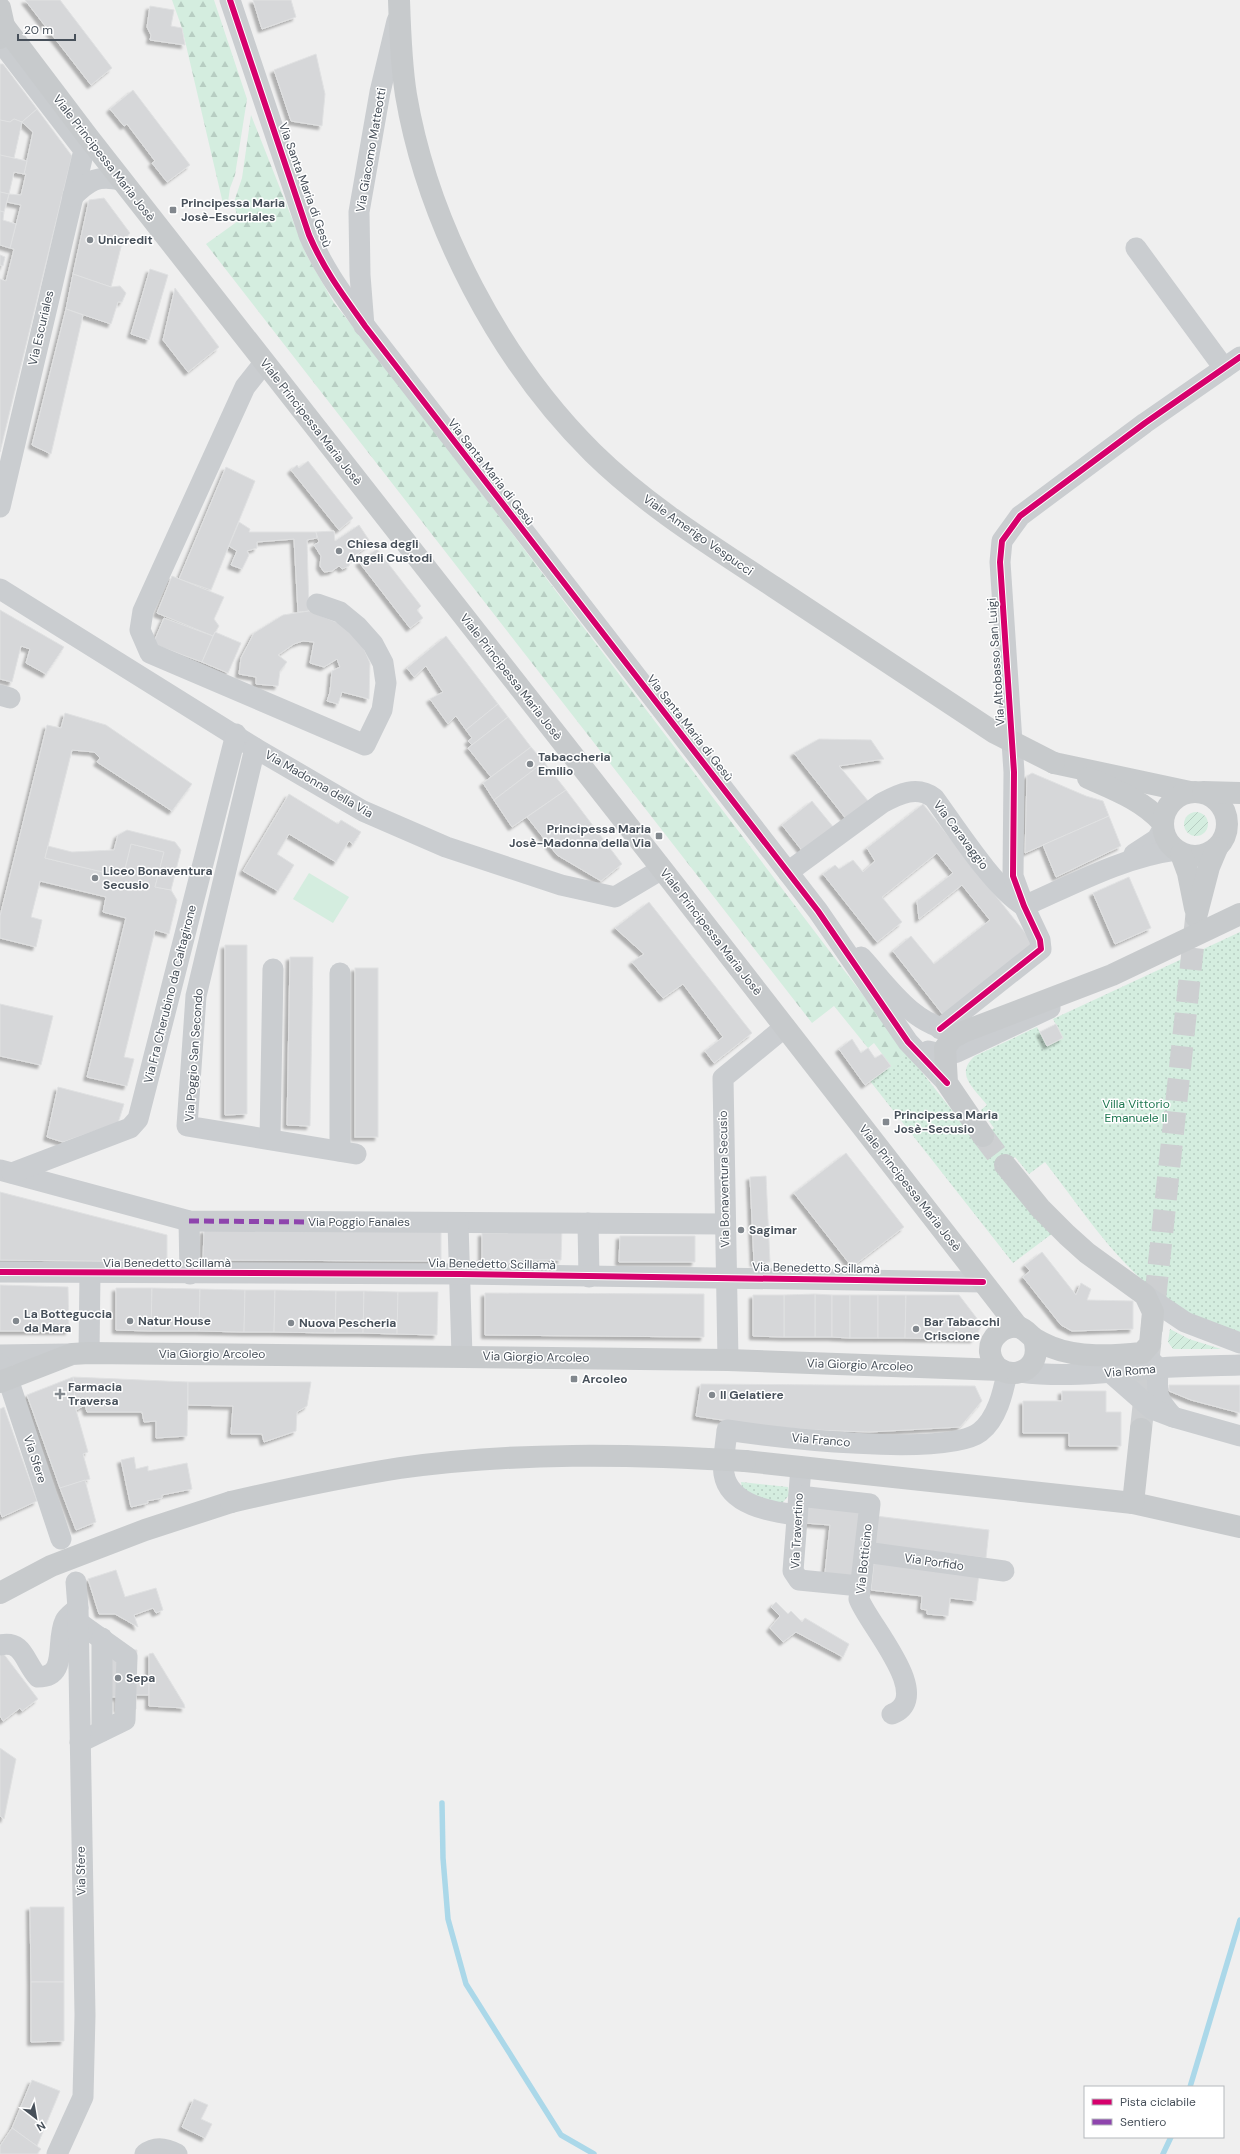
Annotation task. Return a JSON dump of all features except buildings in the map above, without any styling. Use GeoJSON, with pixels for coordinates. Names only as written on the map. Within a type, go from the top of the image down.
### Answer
{"type":"FeatureCollection","features":[{"type":"Feature","properties":{"kind":"main road","name":"Viale Amerigo Vespucci"},"geometry":{"type":"LineString","coordinates":[[399,0],[406,94],[418,148],[434,205],[463,268],[492,320],[540,393],[593,453],[660,511],[995,733],[1054,763],[1123,785]]}},
{"type":"Feature","properties":{"kind":"main road","name":"Viale Principessa Maria Josè"},"geometry":{"type":"LineString","coordinates":[[1,28],[662,869],[983,1282],[1026,1333]]}},
{"type":"Feature","properties":{"kind":"main road"},"geometry":{"type":"LineString","coordinates":[[1123,785],[1196,792],[1240,793]]}},
{"type":"Feature","properties":{"kind":"main road"},"geometry":{"type":"LineString","coordinates":[[1123,785],[1151,810],[1163,826]]}},
{"type":"Feature","properties":{"kind":"main road"},"geometry":{"type":"LineString","coordinates":[[1196,792],[1212,796],[1225,811],[1227,838],[1209,867],[1196,917],[1188,873],[1178,852],[1165,837],[1163,826],[1165,812],[1171,802],[1180,795],[1196,792]]}},
{"type":"Feature","properties":{"kind":"main road"},"geometry":{"type":"LineString","coordinates":[[1178,852],[1200,856],[1209,854],[1227,838]]}},
{"type":"Feature","properties":{"kind":"main road"},"geometry":{"type":"LineString","coordinates":[[983,1136],[947,1083],[945,1048],[952,1038],[962,1032],[1112,975],[1240,914]]}},
{"type":"Feature","properties":{"kind":"main road"},"geometry":{"type":"LineString","coordinates":[[1005,1165],[1040,1208],[1067,1235],[1088,1253],[1145,1295],[1153,1312],[1150,1344],[1142,1353],[1122,1355],[1068,1353],[1026,1333],[1008,1328],[998,1333],[992,1341],[990,1352],[993,1362],[1009,1371],[1030,1367],[1035,1358],[1037,1348],[1026,1333]]}},
{"type":"Feature","properties":{"kind":"main road","name":"Via Giorgio Arcoleo"},"geometry":{"type":"LineString","coordinates":[[2,1374],[80,1354],[462,1356],[728,1360],[1009,1371]]}},
{"type":"Feature","properties":{"kind":"main road"},"geometry":{"type":"LineString","coordinates":[[1133,1503],[1141,1428]]}},
{"type":"Feature","properties":{"kind":"main road"},"geometry":{"type":"LineString","coordinates":[[0,1593],[51,1566],[145,1530],[231,1502],[316,1483],[393,1470],[487,1459],[589,1455],[659,1456],[745,1461],[1133,1503],[1240,1527]]}},
{"type":"Feature","properties":{"kind":"street","name":"Via Santa Maria di Gesù"},"geometry":{"type":"LineString","coordinates":[[230,0],[309,235],[323,266],[364,326],[818,911]]}},
{"type":"Feature","properties":{"kind":"street","name":"Via Giacomo Matteotti"},"geometry":{"type":"LineString","coordinates":[[364,326],[360,275],[359,212],[380,92],[394,29],[403,0]]}},
{"type":"Feature","properties":{"kind":"street","name":"Via Escuriales"},"geometry":{"type":"LineString","coordinates":[[0,507],[3,474],[84,150],[1,28]]}},
{"type":"Feature","properties":{"kind":"street"},"geometry":{"type":"LineString","coordinates":[[73,196],[84,185],[104,176],[121,180]]}},
{"type":"Feature","properties":{"kind":"street"},"geometry":{"type":"LineString","coordinates":[[1136,248],[1232,362]]}},
{"type":"Feature","properties":{"kind":"street","name":"Via Altobasso San Luigi"},"geometry":{"type":"LineString","coordinates":[[940,1029],[1041,949],[1040,940],[1024,906],[1013,876],[1014,772],[1000,562],[1002,541],[1020,516],[1145,423],[1232,362]]}},
{"type":"Feature","properties":{"kind":"street"},"geometry":{"type":"LineString","coordinates":[[264,363],[245,388],[143,611],[140,630],[150,653],[365,745],[382,710],[386,683],[383,663],[373,644],[357,626],[340,612],[317,604]]}},
{"type":"Feature","properties":{"kind":"street","name":"Via Madonna della Via"},"geometry":{"type":"LineString","coordinates":[[0,588],[236,734],[255,748],[363,811],[446,847],[561,885],[615,897],[662,869]]}},
{"type":"Feature","properties":{"kind":"street","name":"Via Fra Cherubino da Caltagirone"},"geometry":{"type":"LineString","coordinates":[[6,1171],[130,1128],[138,1119],[236,734]]}},
{"type":"Feature","properties":{"kind":"street","name":"Via Poggio San Secondo"},"geometry":{"type":"LineString","coordinates":[[255,748],[196,996],[187,1126],[348,1153],[340,973]]}},
{"type":"Feature","properties":{"kind":"street","name":"Via Caravaggio"},"geometry":{"type":"LineString","coordinates":[[788,872],[882,803],[898,795],[918,790],[927,793],[934,798],[992,876],[1014,900],[1024,906]]}},
{"type":"Feature","properties":{"kind":"street"},"geometry":{"type":"LineString","coordinates":[[1116,866],[1157,838],[1163,826]]}},
{"type":"Feature","properties":{"kind":"street"},"geometry":{"type":"LineString","coordinates":[[1024,906],[1116,866],[1163,852],[1178,852]]}},
{"type":"Feature","properties":{"kind":"street"},"geometry":{"type":"LineString","coordinates":[[818,911],[902,1001],[922,1020],[940,1029],[962,1032]]}},
{"type":"Feature","properties":{"kind":"street"},"geometry":{"type":"LineString","coordinates":[[818,911],[908,1042],[947,1083]]}},
{"type":"Feature","properties":{"kind":"street"},"geometry":{"type":"LineString","coordinates":[[270,1139],[273,969]]}},
{"type":"Feature","properties":{"kind":"street"},"geometry":{"type":"LineString","coordinates":[[908,1042],[929,1051],[946,1055],[957,1052],[1064,1002],[1112,975]]}},
{"type":"Feature","properties":{"kind":"street","name":"Via Bonaventura Secusio"},"geometry":{"type":"LineString","coordinates":[[728,1360],[722,1078],[785,1027]]}},
{"type":"Feature","properties":{"kind":"street","name":"Via Poggio Fanales"},"geometry":{"type":"LineString","coordinates":[[6,1171],[189,1221],[725,1224]]}},
{"type":"Feature","properties":{"kind":"street"},"geometry":{"type":"LineString","coordinates":[[189,1221],[190,1274]]}},
{"type":"Feature","properties":{"kind":"street"},"geometry":{"type":"LineString","coordinates":[[458,1223],[462,1356]]}},
{"type":"Feature","properties":{"kind":"street"},"geometry":{"type":"LineString","coordinates":[[588,1223],[589,1277]]}},
{"type":"Feature","properties":{"kind":"street","name":"Via Benedetto Scillamà"},"geometry":{"type":"LineString","coordinates":[[0,1272],[460,1274],[983,1282]]}},
{"type":"Feature","properties":{"kind":"street"},"geometry":{"type":"LineString","coordinates":[[80,1354],[90,1273]]}},
{"type":"Feature","properties":{"kind":"street"},"geometry":{"type":"LineString","coordinates":[[1145,1295],[1185,1322],[1240,1343]]}},
{"type":"Feature","properties":{"kind":"street"},"geometry":{"type":"LineString","coordinates":[[1142,1353],[1158,1368],[1157,1396],[1162,1405],[1173,1417]]}},
{"type":"Feature","properties":{"kind":"street","name":"Via Giorgio Arcoleo"},"geometry":{"type":"LineString","coordinates":[[0,1354],[80,1354]]}},
{"type":"Feature","properties":{"kind":"street","name":"Via Roma"},"geometry":{"type":"LineString","coordinates":[[1009,1371],[1038,1374],[1112,1373],[1158,1368],[1240,1365]]}},
{"type":"Feature","properties":{"kind":"street","name":"Via Franco"},"geometry":{"type":"LineString","coordinates":[[798,1505],[764,1508],[745,1501],[733,1493],[727,1484],[723,1472],[727,1430],[891,1445],[936,1443],[968,1439],[980,1432],[998,1406],[1009,1371]]}},
{"type":"Feature","properties":{"kind":"street"},"geometry":{"type":"LineString","coordinates":[[1112,1373],[1152,1409],[1173,1417],[1240,1436]]}},
{"type":"Feature","properties":{"kind":"street","name":"Via Sfere"},"geometry":{"type":"LineString","coordinates":[[2,1374],[61,1539]]}},
{"type":"Feature","properties":{"kind":"street","name":"Via Travertino"},"geometry":{"type":"LineString","coordinates":[[801,1467],[793,1571],[799,1580],[860,1586]]}},
{"type":"Feature","properties":{"kind":"street","name":"Via Botticino"},"geometry":{"type":"LineString","coordinates":[[798,1505],[870,1504],[859,1599],[862,1609],[891,1652],[906,1685],[907,1696],[905,1705],[892,1714]]}},
{"type":"Feature","properties":{"kind":"street","name":"Via Porfido"},"geometry":{"type":"LineString","coordinates":[[865,1552],[1004,1572]]}},
{"type":"Feature","properties":{"kind":"street","name":"Via Sfere"},"geometry":{"type":"LineString","coordinates":[[57,2154],[83,2097],[85,2015],[78,1615],[76,1582]]}},
{"type":"Feature","properties":{"kind":"street"},"geometry":{"type":"LineString","coordinates":[[0,1645],[10,1643],[17,1646],[38,1677],[52,1675],[58,1662],[60,1636],[65,1620],[78,1615],[102,1638],[126,1657],[125,1720],[80,1742]]}},
{"type":"Feature","properties":{"kind":"street"},"geometry":{"type":"LineString","coordinates":[[145,2154],[148,2151],[165,2148],[177,2154]]}},
{"type":"Feature","properties":{"kind":"green space"},"geometry":{"type":"Polygon","coordinates":[[[172,0],[214,0],[247,99],[235,175],[230,188],[228,202],[224,208],[182,28],[172,0]]]}},
{"type":"Feature","properties":{"kind":"green space"},"geometry":{"type":"Polygon","coordinates":[[[251,115],[306,254],[334,303],[394,378],[907,1053],[891,1066],[874,1043],[868,1048],[834,1006],[812,1023],[206,244],[238,221],[234,202],[242,178],[251,115]]]}},
{"type":"Feature","properties":{"kind":"green space"},"geometry":{"type":"Polygon","coordinates":[[[1196,812],[1201,813],[1207,819],[1207,829],[1201,835],[1196,836],[1191,835],[1185,829],[1184,824],[1185,819],[1191,813],[1196,812]]]}},
{"type":"Feature","properties":{"kind":"green space"},"geometry":{"type":"Polygon","coordinates":[[[309,873],[349,897],[333,923],[293,899],[309,873]]]}},
{"type":"Feature","properties":{"kind":"green space","name":"Villa Vittorio Emanuele II"},"geometry":{"type":"Polygon","coordinates":[[[1240,932],[1240,1332],[1192,1315],[1164,1298],[1144,1282],[1108,1244],[1045,1162],[1029,1174],[1015,1157],[999,1169],[1053,1233],[1013,1263],[870,1081],[907,1053],[976,1141],[994,1128],[981,1110],[987,1105],[972,1087],[966,1075],[966,1069],[975,1056],[1037,1027],[1047,1046],[1063,1038],[1053,1019],[1240,932]]]}},
{"type":"Feature","properties":{"kind":"green space"},"geometry":{"type":"Polygon","coordinates":[[[1170,1329],[1189,1339],[1221,1349],[1173,1349],[1168,1342],[1170,1329]]]}},
{"type":"Feature","properties":{"kind":"green space"},"geometry":{"type":"Polygon","coordinates":[[[741,1482],[788,1487],[789,1495],[781,1505],[773,1504],[742,1489],[741,1482]]]}},
{"type":"Feature","properties":{"kind":"waterway"},"geometry":{"type":"LineString","coordinates":[[442,1803],[443,1858],[448,1919],[466,1984],[561,2135],[594,2154]]}},
{"type":"Feature","properties":{"kind":"waterway"},"geometry":{"type":"LineString","coordinates":[[1190,2086],[1240,1920]]}},
{"type":"Feature","properties":{"kind":"waterway"},"geometry":{"type":"LineString","coordinates":[[1163,2154],[1171,2138]]}},
{"type":"Feature","properties":{"kind":"tunnel"},"geometry":{"type":"LineString","coordinates":[[1141,1429],[1196,919]]}},
{"type":"Feature","properties":{"kind":"tunnel"},"geometry":{"type":"LineString","coordinates":[[983,1136],[1005,1165]]}},
{"type":"Feature","properties":{"kind":"marked path"},"geometry":{"type":"LineString","coordinates":[[189,1221],[315,1222]]}},
{"type":"Feature","properties":{"kind":"cycle path"},"geometry":{"type":"LineString","coordinates":[[230,0],[309,235],[334,282],[365,326],[818,911],[908,1042],[947,1083]]}},
{"type":"Feature","properties":{"kind":"cycle path"},"geometry":{"type":"LineString","coordinates":[[940,1029],[1041,949],[1040,940],[1024,906],[1013,876],[1014,772],[1000,562],[1002,541],[1020,516],[1145,423],[1240,357]]}},
{"type":"Feature","properties":{"kind":"cycle path"},"geometry":{"type":"LineString","coordinates":[[0,1272],[460,1274],[983,1282]]}},
{"type":"Feature","properties":{"kind":"place","name":"Principessa Maria Josè-Escuriales"},"geometry":{"type":"Point","coordinates":[173,210]}},
{"type":"Feature","properties":{"kind":"place","name":"Unicredit"},"geometry":{"type":"Point","coordinates":[90,240]}},
{"type":"Feature","properties":{"kind":"place","name":"Chiesa degli Angeli Custodi"},"geometry":{"type":"Point","coordinates":[339,551]}},
{"type":"Feature","properties":{"kind":"place","name":"Tabaccheria Emilio"},"geometry":{"type":"Point","coordinates":[530,764]}},
{"type":"Feature","properties":{"kind":"place","name":"Principessa Maria Josè-Madonna della Via"},"geometry":{"type":"Point","coordinates":[659,836]}},
{"type":"Feature","properties":{"kind":"place","name":"Liceo Bonaventura Secusio"},"geometry":{"type":"Point","coordinates":[95,878]}},
{"type":"Feature","properties":{"kind":"place","name":"Principessa Maria Josè-Secusio"},"geometry":{"type":"Point","coordinates":[886,1122]}},
{"type":"Feature","properties":{"kind":"place","name":"Sagimar"},"geometry":{"type":"Point","coordinates":[741,1230]}},
{"type":"Feature","properties":{"kind":"place","name":"La Botteguccia da Mara"},"geometry":{"type":"Point","coordinates":[16,1321]}},
{"type":"Feature","properties":{"kind":"place","name":"Natur House"},"geometry":{"type":"Point","coordinates":[130,1321]}},
{"type":"Feature","properties":{"kind":"place","name":"Nuova Pescheria"},"geometry":{"type":"Point","coordinates":[291,1323]}},
{"type":"Feature","properties":{"kind":"place","name":"Bar Tabacchi Criscione"},"geometry":{"type":"Point","coordinates":[916,1329]}},
{"type":"Feature","properties":{"kind":"place","name":"Arcoleo"},"geometry":{"type":"Point","coordinates":[574,1379]}},
{"type":"Feature","properties":{"kind":"place","name":"Farmacia Traversa"},"geometry":{"type":"Point","coordinates":[60,1394]}},
{"type":"Feature","properties":{"kind":"place","name":"Il Gelatiere"},"geometry":{"type":"Point","coordinates":[712,1395]}},
{"type":"Feature","properties":{"kind":"place","name":"Sepa"},"geometry":{"type":"Point","coordinates":[118,1678]}}]}
